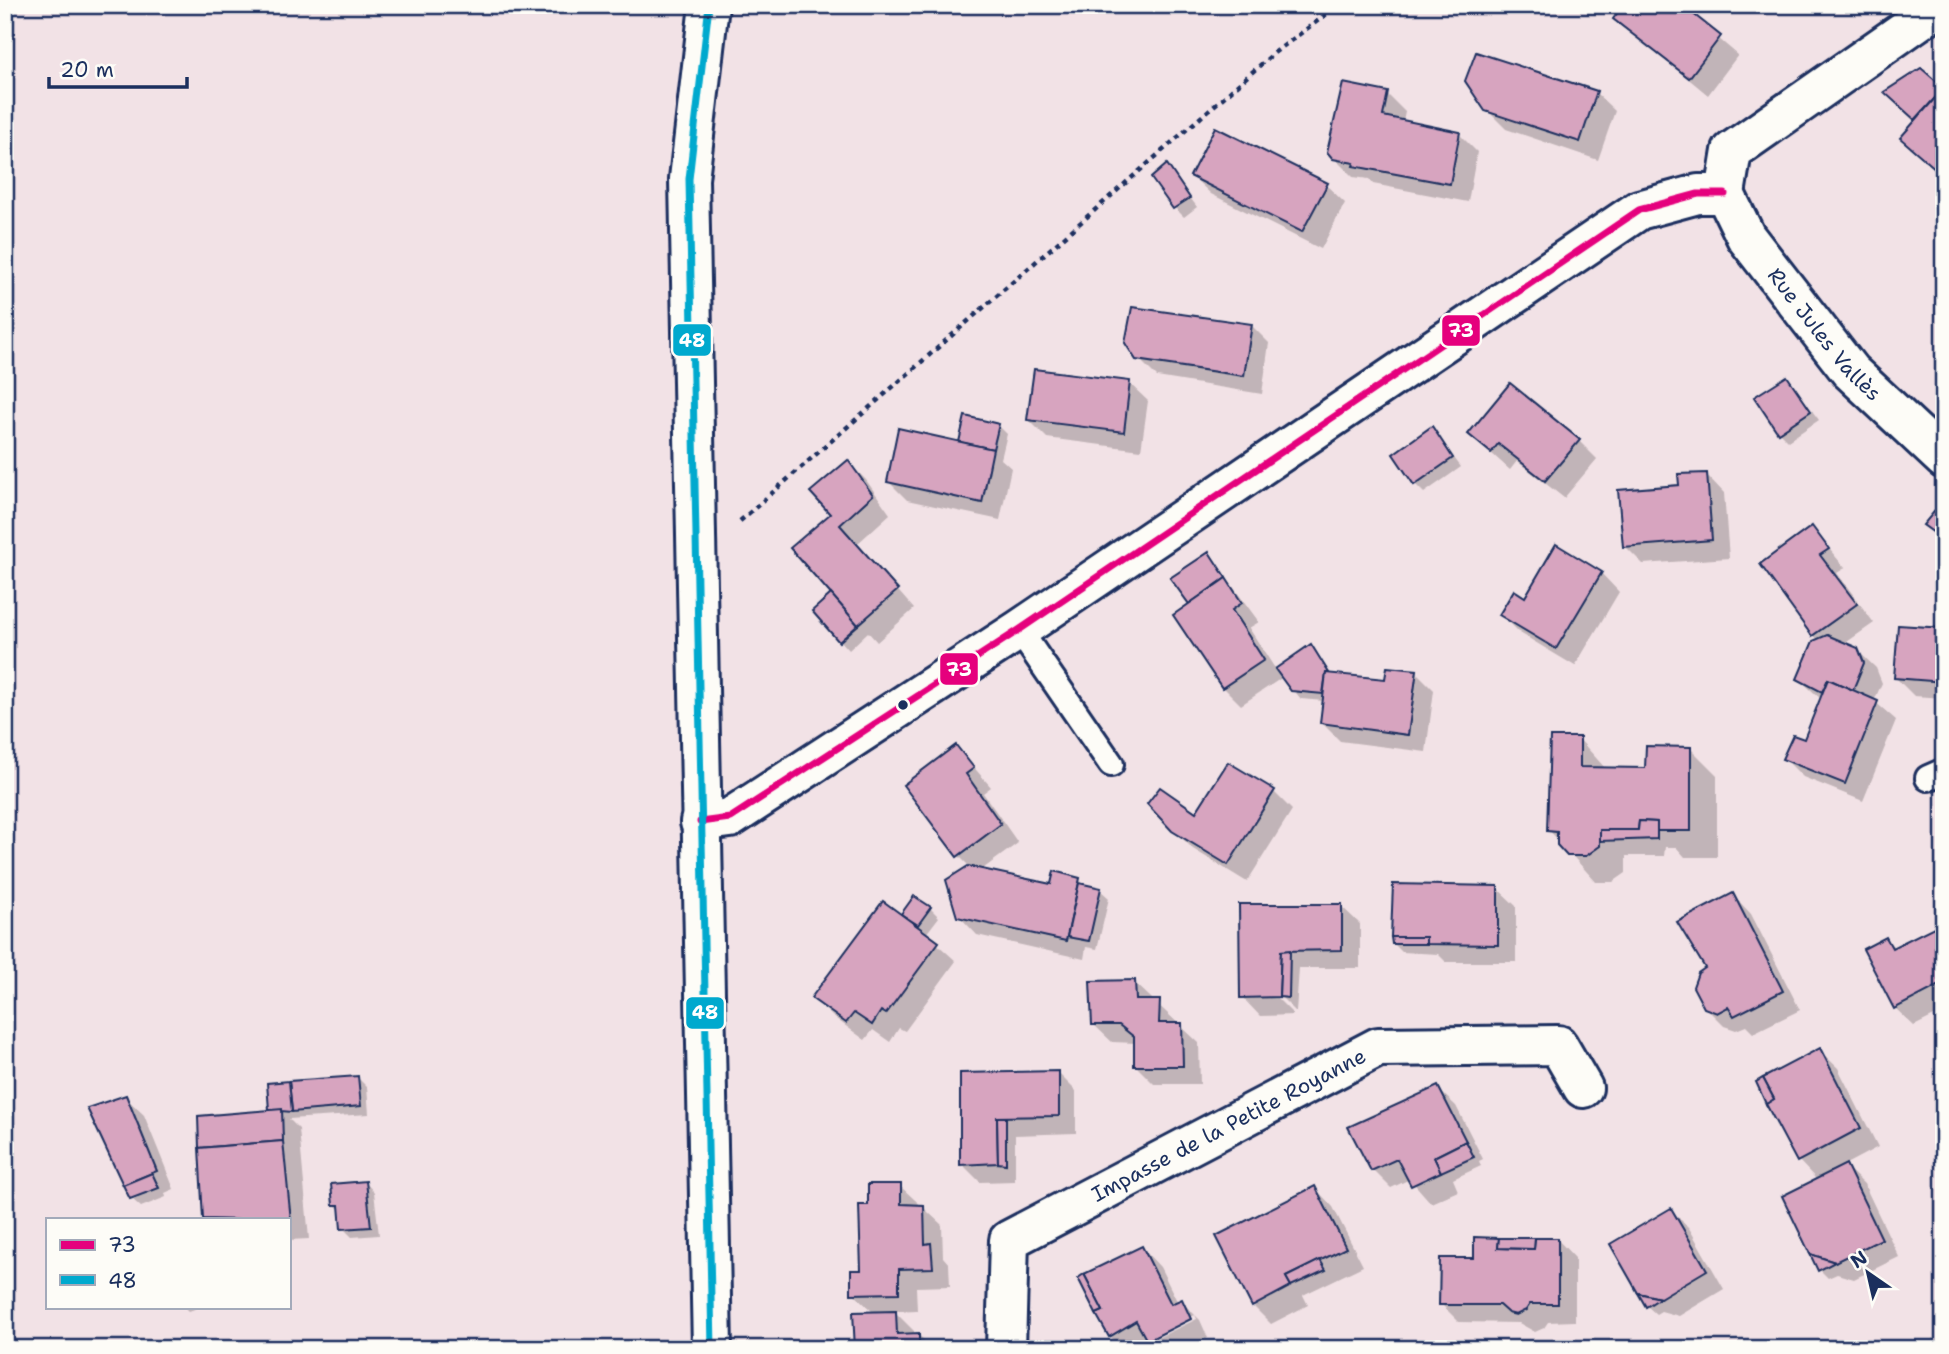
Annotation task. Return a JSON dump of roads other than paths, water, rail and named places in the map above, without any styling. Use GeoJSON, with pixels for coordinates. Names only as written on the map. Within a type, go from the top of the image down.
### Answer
{"type":"FeatureCollection","features":[{"type":"Feature","properties":{"kind":"street"},"geometry":{"type":"LineString","coordinates":[[709,5],[690,179],[712,1349]]}},
{"type":"Feature","properties":{"kind":"street"},"geometry":{"type":"LineString","coordinates":[[700,822],[730,818],[1019,630],[1639,210],[1698,194],[1725,194],[1732,151],[1941,5]]}},
{"type":"Feature","properties":{"kind":"street","name":"Rue Jules Vallès"},"geometry":{"type":"LineString","coordinates":[[1725,194],[1746,237],[1850,371],[1944,459]]}},
{"type":"Feature","properties":{"kind":"street","name":"Impasse de la Petite Royanne"},"geometry":{"type":"LineString","coordinates":[[1006,1349],[1009,1240],[1378,1047],[1558,1045],[1583,1087]]}},
{"type":"Feature","properties":{"kind":"lane"},"geometry":{"type":"LineString","coordinates":[[1019,630],[1111,764]]}}]}
